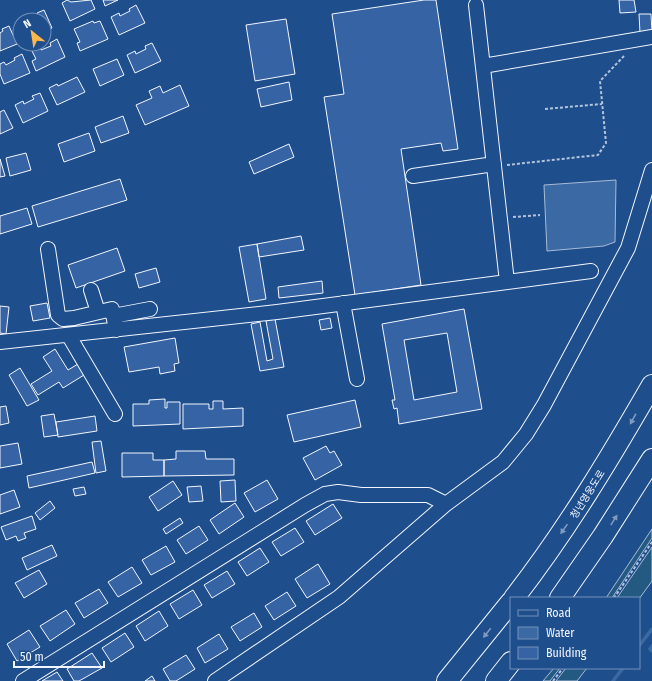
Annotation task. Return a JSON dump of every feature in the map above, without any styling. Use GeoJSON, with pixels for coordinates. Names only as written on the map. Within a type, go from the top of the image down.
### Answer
{"type":"FeatureCollection","features":[{"type":"Feature","properties":{"kind":"highway","name":"청년영웅도로"},"geometry":{"type":"LineString","coordinates":[[515,597],[573,516],[621,439],[652,385]]}},
{"type":"Feature","properties":{"kind":"highway"},"geometry":{"type":"LineString","coordinates":[[561,597],[604,536],[652,459]]}},
{"type":"Feature","properties":{"kind":"highway"},"geometry":{"type":"LineString","coordinates":[[447,681],[475,649],[510,603]]}},
{"type":"Feature","properties":{"kind":"highway"},"geometry":{"type":"LineString","coordinates":[[496,681],[510,663]]}},
{"type":"Feature","properties":{"kind":"street"},"geometry":{"type":"LineString","coordinates":[[476,5],[507,282]]}},
{"type":"Feature","properties":{"kind":"street"},"geometry":{"type":"LineString","coordinates":[[483,66],[646,38]]}},
{"type":"Feature","properties":{"kind":"street"},"geometry":{"type":"LineString","coordinates":[[413,176],[494,164]]}},
{"type":"Feature","properties":{"kind":"street"},"geometry":{"type":"LineString","coordinates":[[215,681],[339,597],[446,504],[503,462],[526,434],[544,405],[628,248],[652,170]]}},
{"type":"Feature","properties":{"kind":"street"},"geometry":{"type":"LineString","coordinates":[[48,249],[58,315],[63,319],[74,318],[112,309],[114,323]]}},
{"type":"Feature","properties":{"kind":"street"},"geometry":{"type":"LineString","coordinates":[[114,323],[249,315],[591,271]]}},
{"type":"Feature","properties":{"kind":"street"},"geometry":{"type":"LineString","coordinates":[[91,290],[98,312]]}},
{"type":"Feature","properties":{"kind":"street"},"geometry":{"type":"LineString","coordinates":[[344,303],[358,379]]}},
{"type":"Feature","properties":{"kind":"street"},"geometry":{"type":"LineString","coordinates":[[0,342],[69,336],[114,323],[150,309]]}},
{"type":"Feature","properties":{"kind":"street"},"geometry":{"type":"LineString","coordinates":[[69,336],[115,414]]}},
{"type":"Feature","properties":{"kind":"street"},"geometry":{"type":"LineString","coordinates":[[24,681],[305,505],[326,494],[338,492],[362,495],[428,495],[446,504]]}},
{"type":"Feature","properties":{"kind":"path"},"geometry":{"type":"LineString","coordinates":[[494,164],[505,165],[598,155],[606,142],[600,81],[646,38]]}},
{"type":"Feature","properties":{"kind":"path"},"geometry":{"type":"LineString","coordinates":[[545,110],[602,104]]}},
{"type":"Feature","properties":{"kind":"path"},"geometry":{"type":"LineString","coordinates":[[500,218],[540,216]]}},
{"type":"Feature","properties":{"kind":"path"},"geometry":{"type":"LineString","coordinates":[[615,597],[652,542]]}},
{"type":"Feature","properties":{"kind":"path"},"geometry":{"type":"LineString","coordinates":[[553,681],[562,669]]}},
{"type":"Feature","properties":{"kind":"shaded area"},"geometry":{"type":"Polygon","coordinates":[[[652,529],[652,538],[613,597],[607,597],[652,529]]]}},
{"type":"Feature","properties":{"kind":"shaded area"},"geometry":{"type":"Polygon","coordinates":[[[652,547],[652,581],[640,598],[618,597],[652,547]]]}},
{"type":"Feature","properties":{"kind":"shaded area"},"geometry":{"type":"Polygon","coordinates":[[[553,669],[559,669],[550,681],[543,681],[553,669]]]}},
{"type":"Feature","properties":{"kind":"shaded area"},"geometry":{"type":"Polygon","coordinates":[[[565,669],[586,669],[577,681],[556,681],[565,669]]]}},
{"type":"Feature","properties":{"kind":"water"},"geometry":{"type":"Polygon","coordinates":[[[616,180],[615,242],[604,246],[547,251],[544,185],[616,180]]]}},
{"type":"Feature","properties":{"kind":"building"},"geometry":{"type":"Polygon","coordinates":[[[67,0],[71,2],[91,0],[95,9],[70,21],[62,3],[67,0]]]}},
{"type":"Feature","properties":{"kind":"building"},"geometry":{"type":"Polygon","coordinates":[[[103,0],[118,0],[105,6],[103,0]]]}},
{"type":"Feature","properties":{"kind":"building"},"geometry":{"type":"Polygon","coordinates":[[[424,0],[436,0],[458,149],[443,151],[441,143],[401,149],[421,285],[355,295],[324,97],[344,94],[332,14],[424,0]]]}},
{"type":"Feature","properties":{"kind":"building"},"geometry":{"type":"Polygon","coordinates":[[[619,0],[634,0],[636,12],[620,13],[619,0]]]}},
{"type":"Feature","properties":{"kind":"building"},"geometry":{"type":"Polygon","coordinates":[[[136,5],[145,23],[119,35],[111,17],[119,13],[120,16],[130,11],[129,9],[136,5]]]}},
{"type":"Feature","properties":{"kind":"building"},"geometry":{"type":"Polygon","coordinates":[[[639,14],[651,14],[652,33],[640,33],[639,14]]]}},
{"type":"Feature","properties":{"kind":"building"},"geometry":{"type":"Polygon","coordinates":[[[286,19],[295,74],[255,81],[246,25],[286,19]]]}},
{"type":"Feature","properties":{"kind":"building"},"geometry":{"type":"Polygon","coordinates":[[[93,21],[94,23],[100,21],[108,39],[80,51],[77,43],[80,42],[74,29],[93,21]]]}},
{"type":"Feature","properties":{"kind":"building"},"geometry":{"type":"Polygon","coordinates":[[[9,26],[12,33],[12,46],[0,51],[0,33],[3,31],[2,29],[9,26]]]}},
{"type":"Feature","properties":{"kind":"building"},"geometry":{"type":"Polygon","coordinates":[[[57,39],[65,57],[36,71],[32,61],[36,59],[32,52],[52,52],[52,42],[57,39]]]}},
{"type":"Feature","properties":{"kind":"building"},"geometry":{"type":"Polygon","coordinates":[[[152,43],[161,61],[135,73],[127,55],[135,51],[136,54],[146,49],[145,46],[152,43]]]}},
{"type":"Feature","properties":{"kind":"building"},"geometry":{"type":"Polygon","coordinates":[[[22,54],[30,73],[4,84],[0,74],[0,64],[4,62],[6,65],[15,60],[14,58],[22,54]]]}},
{"type":"Feature","properties":{"kind":"building"},"geometry":{"type":"Polygon","coordinates":[[[117,59],[124,75],[100,86],[93,69],[117,59]]]}},
{"type":"Feature","properties":{"kind":"building"},"geometry":{"type":"Polygon","coordinates":[[[77,77],[85,92],[57,105],[49,88],[57,84],[58,86],[77,77]]]}},
{"type":"Feature","properties":{"kind":"building"},"geometry":{"type":"Polygon","coordinates":[[[289,82],[292,100],[261,107],[257,89],[289,82]]]}},
{"type":"Feature","properties":{"kind":"building"},"geometry":{"type":"Polygon","coordinates":[[[180,85],[189,106],[145,125],[136,105],[152,98],[149,91],[160,86],[163,93],[180,85]]]}},
{"type":"Feature","properties":{"kind":"building"},"geometry":{"type":"Polygon","coordinates":[[[40,93],[48,111],[23,123],[15,105],[23,101],[24,104],[34,99],[32,96],[40,93]]]}},
{"type":"Feature","properties":{"kind":"building"},"geometry":{"type":"Polygon","coordinates":[[[4,110],[13,128],[0,134],[0,112],[4,110]]]}},
{"type":"Feature","properties":{"kind":"building"},"geometry":{"type":"Polygon","coordinates":[[[123,116],[129,133],[101,143],[95,127],[123,116]]]}},
{"type":"Feature","properties":{"kind":"building"},"geometry":{"type":"Polygon","coordinates":[[[89,133],[95,151],[64,162],[58,144],[89,133]]]}},
{"type":"Feature","properties":{"kind":"building"},"geometry":{"type":"Polygon","coordinates":[[[289,144],[294,157],[254,174],[249,162],[289,144]]]}},
{"type":"Feature","properties":{"kind":"building"},"geometry":{"type":"Polygon","coordinates":[[[26,153],[31,170],[10,176],[6,158],[26,153]]]}},
{"type":"Feature","properties":{"kind":"building"},"geometry":{"type":"Polygon","coordinates":[[[0,159],[5,176],[0,177],[0,159]]]}},
{"type":"Feature","properties":{"kind":"building"},"geometry":{"type":"Polygon","coordinates":[[[120,179],[127,200],[38,227],[32,206],[120,179]]]}},
{"type":"Feature","properties":{"kind":"building"},"geometry":{"type":"Polygon","coordinates":[[[27,208],[32,224],[0,234],[0,216],[27,208]]]}},
{"type":"Feature","properties":{"kind":"building"},"geometry":{"type":"Polygon","coordinates":[[[301,236],[304,250],[259,257],[257,244],[301,236]]]}},
{"type":"Feature","properties":{"kind":"building"},"geometry":{"type":"Polygon","coordinates":[[[257,244],[266,299],[249,302],[239,247],[257,244]]]}},
{"type":"Feature","properties":{"kind":"building"},"geometry":{"type":"Polygon","coordinates":[[[117,248],[125,271],[76,288],[68,265],[117,248]]]}},
{"type":"Feature","properties":{"kind":"building"},"geometry":{"type":"Polygon","coordinates":[[[156,268],[160,282],[139,288],[135,274],[156,268]]]}},
{"type":"Feature","properties":{"kind":"building"},"geometry":{"type":"Polygon","coordinates":[[[322,281],[323,293],[279,298],[278,287],[322,281]]]}},
{"type":"Feature","properties":{"kind":"building"},"geometry":{"type":"Polygon","coordinates":[[[47,303],[50,318],[33,321],[30,306],[47,303]]]}},
{"type":"Feature","properties":{"kind":"building"},"geometry":{"type":"Polygon","coordinates":[[[0,306],[9,307],[6,334],[0,333],[0,306]]]}},
{"type":"Feature","properties":{"kind":"building"},"geometry":{"type":"Polygon","coordinates":[[[464,309],[482,409],[399,424],[397,408],[394,409],[392,400],[395,400],[382,324],[464,309]],[[447,333],[404,340],[414,400],[457,392],[447,333]]]}},
{"type":"Feature","properties":{"kind":"building"},"geometry":{"type":"Polygon","coordinates":[[[330,318],[332,328],[321,330],[319,320],[330,318]]]}},
{"type":"Feature","properties":{"kind":"building"},"geometry":{"type":"Polygon","coordinates":[[[275,319],[284,367],[260,371],[251,324],[260,322],[267,361],[273,359],[266,321],[275,319]]]}},
{"type":"Feature","properties":{"kind":"building"},"geometry":{"type":"Polygon","coordinates":[[[175,338],[179,363],[174,364],[175,371],[160,374],[159,367],[129,372],[124,347],[175,338]]]}},
{"type":"Feature","properties":{"kind":"building"},"geometry":{"type":"Polygon","coordinates":[[[55,349],[68,370],[78,364],[84,375],[63,388],[59,382],[38,395],[31,384],[52,371],[43,357],[55,349]]]}},
{"type":"Feature","properties":{"kind":"building"},"geometry":{"type":"Polygon","coordinates":[[[20,368],[39,400],[27,406],[9,375],[20,368]]]}},
{"type":"Feature","properties":{"kind":"building"},"geometry":{"type":"Polygon","coordinates":[[[165,399],[165,408],[167,408],[167,402],[180,402],[180,424],[133,426],[133,404],[149,404],[149,400],[165,399]]]}},
{"type":"Feature","properties":{"kind":"building"},"geometry":{"type":"Polygon","coordinates":[[[355,400],[361,427],[294,442],[287,415],[355,400]]]}},
{"type":"Feature","properties":{"kind":"building"},"geometry":{"type":"Polygon","coordinates":[[[213,401],[223,401],[223,409],[243,408],[243,426],[183,429],[183,404],[209,404],[209,409],[213,409],[213,401]]]}},
{"type":"Feature","properties":{"kind":"building"},"geometry":{"type":"Polygon","coordinates":[[[6,406],[9,423],[0,425],[0,407],[6,406]]]}},
{"type":"Feature","properties":{"kind":"building"},"geometry":{"type":"Polygon","coordinates":[[[54,414],[58,435],[44,437],[41,416],[54,414]]]}},
{"type":"Feature","properties":{"kind":"building"},"geometry":{"type":"Polygon","coordinates":[[[95,416],[97,431],[58,437],[56,422],[95,416]]]}},
{"type":"Feature","properties":{"kind":"building"},"geometry":{"type":"Polygon","coordinates":[[[101,441],[106,471],[96,473],[92,442],[101,441]]]}},
{"type":"Feature","properties":{"kind":"building"},"geometry":{"type":"Polygon","coordinates":[[[18,443],[22,464],[0,468],[0,446],[18,443]]]}},
{"type":"Feature","properties":{"kind":"building"},"geometry":{"type":"Polygon","coordinates":[[[326,446],[330,453],[334,451],[342,465],[315,480],[303,458],[326,446]]]}},
{"type":"Feature","properties":{"kind":"building"},"geometry":{"type":"Polygon","coordinates":[[[176,451],[205,451],[206,459],[234,459],[234,475],[164,476],[164,460],[176,459],[176,451]]]}},
{"type":"Feature","properties":{"kind":"building"},"geometry":{"type":"Polygon","coordinates":[[[122,453],[153,453],[153,460],[164,460],[164,476],[122,477],[122,453]]]}},
{"type":"Feature","properties":{"kind":"building"},"geometry":{"type":"Polygon","coordinates":[[[92,462],[95,473],[29,488],[27,476],[92,462]]]}},
{"type":"Feature","properties":{"kind":"building"},"geometry":{"type":"Polygon","coordinates":[[[235,480],[236,501],[221,502],[220,481],[235,480]]]}},
{"type":"Feature","properties":{"kind":"building"},"geometry":{"type":"Polygon","coordinates":[[[267,480],[278,499],[255,512],[244,493],[267,480]]]}},
{"type":"Feature","properties":{"kind":"building"},"geometry":{"type":"Polygon","coordinates":[[[173,481],[182,495],[158,511],[149,497],[173,481]]]}},
{"type":"Feature","properties":{"kind":"building"},"geometry":{"type":"Polygon","coordinates":[[[201,486],[203,501],[189,502],[187,487],[201,486]]]}},
{"type":"Feature","properties":{"kind":"building"},"geometry":{"type":"Polygon","coordinates":[[[84,487],[86,494],[75,496],[73,489],[84,487]]]}},
{"type":"Feature","properties":{"kind":"building"},"geometry":{"type":"Polygon","coordinates":[[[14,490],[20,507],[0,514],[0,495],[14,490]]]}},
{"type":"Feature","properties":{"kind":"building"},"geometry":{"type":"Polygon","coordinates":[[[50,501],[55,508],[40,520],[35,513],[50,501]]]}},
{"type":"Feature","properties":{"kind":"building"},"geometry":{"type":"Polygon","coordinates":[[[235,503],[244,517],[219,534],[210,520],[235,503]]]}},
{"type":"Feature","properties":{"kind":"building"},"geometry":{"type":"Polygon","coordinates":[[[333,504],[342,518],[315,535],[306,521],[333,504]]]}},
{"type":"Feature","properties":{"kind":"building"},"geometry":{"type":"Polygon","coordinates":[[[32,516],[36,529],[24,533],[26,538],[18,541],[16,536],[6,540],[1,527],[32,516]]]}},
{"type":"Feature","properties":{"kind":"building"},"geometry":{"type":"Polygon","coordinates":[[[180,518],[183,523],[166,534],[163,529],[180,518]]]}},
{"type":"Feature","properties":{"kind":"building"},"geometry":{"type":"Polygon","coordinates":[[[199,526],[208,540],[186,554],[177,540],[199,526]]]}},
{"type":"Feature","properties":{"kind":"building"},"geometry":{"type":"Polygon","coordinates":[[[295,528],[304,542],[281,556],[272,542],[295,528]]]}},
{"type":"Feature","properties":{"kind":"building"},"geometry":{"type":"Polygon","coordinates":[[[52,545],[57,556],[27,570],[22,558],[52,545]]]}},
{"type":"Feature","properties":{"kind":"building"},"geometry":{"type":"Polygon","coordinates":[[[166,546],[175,562],[151,575],[142,560],[166,546]]]}},
{"type":"Feature","properties":{"kind":"building"},"geometry":{"type":"Polygon","coordinates":[[[260,548],[269,562],[247,576],[238,562],[260,548]]]}},
{"type":"Feature","properties":{"kind":"building"},"geometry":{"type":"Polygon","coordinates":[[[318,564],[330,584],[307,598],[295,579],[318,564]]]}},
{"type":"Feature","properties":{"kind":"building"},"geometry":{"type":"Polygon","coordinates":[[[132,567],[142,583],[118,597],[108,582],[132,567]]]}},
{"type":"Feature","properties":{"kind":"building"},"geometry":{"type":"Polygon","coordinates":[[[39,570],[47,584],[24,598],[15,583],[39,570]]]}},
{"type":"Feature","properties":{"kind":"building"},"geometry":{"type":"Polygon","coordinates":[[[227,571],[235,584],[212,598],[204,585],[227,571]]]}},
{"type":"Feature","properties":{"kind":"building"},"geometry":{"type":"Polygon","coordinates":[[[99,589],[108,603],[84,618],[75,603],[99,589]]]}},
{"type":"Feature","properties":{"kind":"building"},"geometry":{"type":"Polygon","coordinates":[[[193,590],[202,605],[179,619],[170,604],[193,590]]]}},
{"type":"Feature","properties":{"kind":"building"},"geometry":{"type":"Polygon","coordinates":[[[287,592],[296,606],[274,620],[265,606],[287,592]]]}},
{"type":"Feature","properties":{"kind":"building"},"geometry":{"type":"Polygon","coordinates":[[[66,610],[75,624],[50,641],[40,626],[66,610]]]}},
{"type":"Feature","properties":{"kind":"building"},"geometry":{"type":"Polygon","coordinates":[[[159,611],[168,626],[145,641],[136,626],[159,611]]]}},
{"type":"Feature","properties":{"kind":"building"},"geometry":{"type":"Polygon","coordinates":[[[254,613],[262,627],[240,641],[231,627],[254,613]]]}},
{"type":"Feature","properties":{"kind":"building"},"geometry":{"type":"Polygon","coordinates":[[[29,630],[40,647],[17,661],[7,644],[29,630]]]}},
{"type":"Feature","properties":{"kind":"building"},"geometry":{"type":"Polygon","coordinates":[[[125,633],[134,647],[111,662],[102,648],[125,633]]]}},
{"type":"Feature","properties":{"kind":"building"},"geometry":{"type":"Polygon","coordinates":[[[219,634],[228,649],[205,663],[197,648],[219,634]]]}},
{"type":"Feature","properties":{"kind":"building"},"geometry":{"type":"Polygon","coordinates":[[[92,653],[102,668],[79,681],[74,681],[67,669],[92,653]]]}},
{"type":"Feature","properties":{"kind":"building"},"geometry":{"type":"Polygon","coordinates":[[[186,655],[195,669],[176,681],[170,681],[163,669],[186,655]]]}},
{"type":"Feature","properties":{"kind":"building"},"geometry":{"type":"Polygon","coordinates":[[[57,672],[63,681],[42,681],[57,672]]]}},
{"type":"Feature","properties":{"kind":"building"},"geometry":{"type":"Polygon","coordinates":[[[152,676],[155,681],[145,681],[152,676]]]}},
{"type":"Feature","properties":{"kind":"waterway"},"geometry":{"type":"LineString","coordinates":[[640,645],[652,629]]}},
{"type":"Feature","properties":{"kind":"waterway"},"geometry":{"type":"LineString","coordinates":[[652,646],[650,649],[652,651]]}},
{"type":"Feature","properties":{"kind":"waterway"},"geometry":{"type":"LineString","coordinates":[[613,681],[622,669]]}}]}
